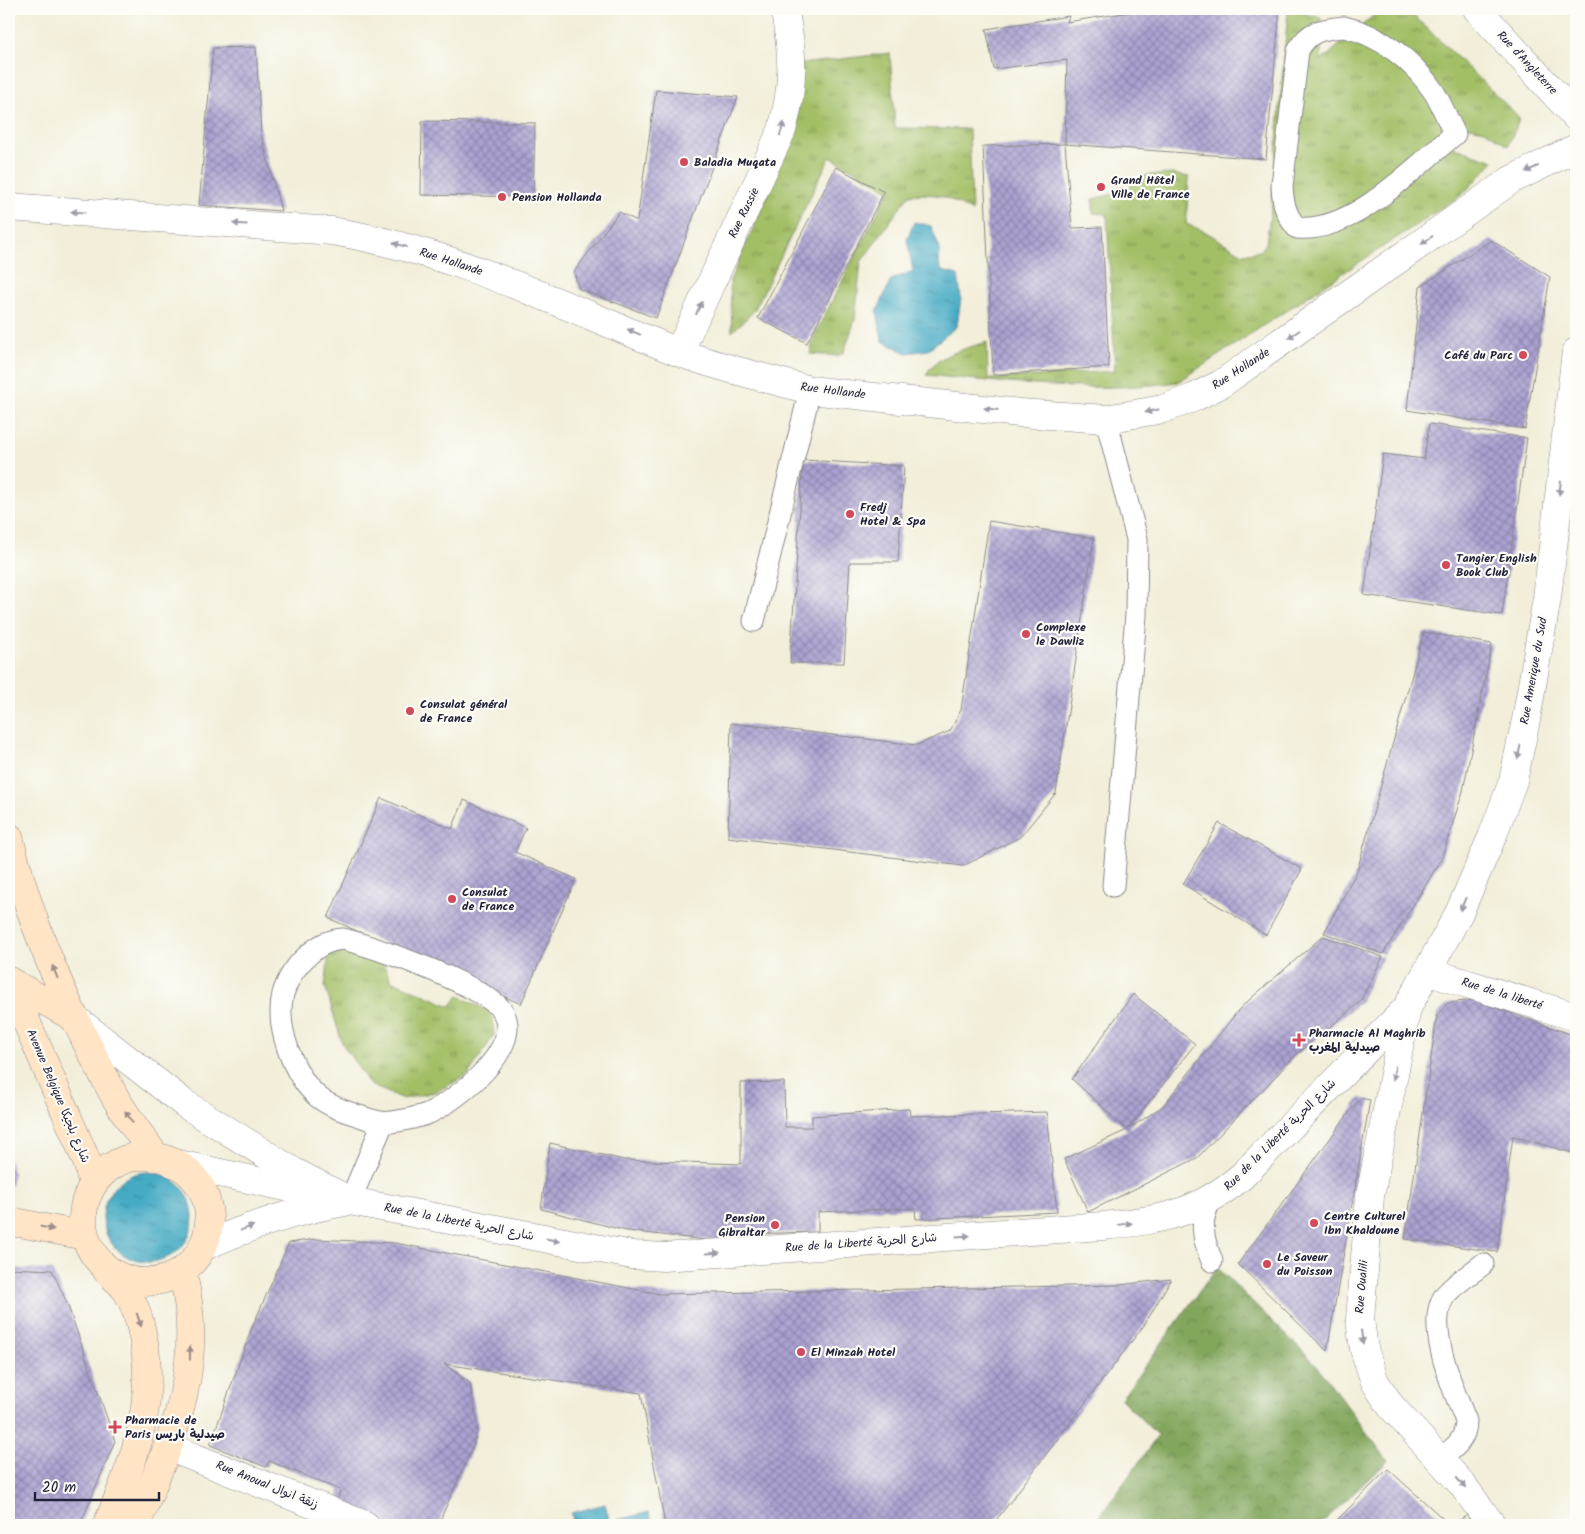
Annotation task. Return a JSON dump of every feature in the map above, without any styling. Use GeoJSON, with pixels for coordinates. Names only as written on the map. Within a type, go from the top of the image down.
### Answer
{"type":"FeatureCollection","features":[{"type":"Feature","properties":{"kind":"main road"},"geometry":{"type":"LineString","coordinates":[[9,836],[28,906],[73,1017],[116,1098],[165,1160],[195,1180],[207,1206],[207,1234],[202,1247],[182,1271],[167,1279],[142,1282],[117,1275],[103,1266]]}},
{"type":"Feature","properties":{"kind":"main road"},"geometry":{"type":"LineString","coordinates":[[9,981],[73,1017]]}},
{"type":"Feature","properties":{"kind":"main road","name":"Avenue Belgique شارع بلجيكا"},"geometry":{"type":"LineString","coordinates":[[9,981],[87,1162],[94,1184]]}},
{"type":"Feature","properties":{"kind":"main road"},"geometry":{"type":"LineString","coordinates":[[107,1525],[136,1447],[148,1403],[149,1384],[141,1323],[126,1290],[92,1252],[85,1236],[83,1218],[86,1201],[94,1184],[105,1171],[120,1162],[138,1157],[165,1160]]}},
{"type":"Feature","properties":{"kind":"main road"},"geometry":{"type":"LineString","coordinates":[[9,1224],[20,1223],[85,1236]]}},
{"type":"Feature","properties":{"kind":"main road"},"geometry":{"type":"LineString","coordinates":[[136,1525],[168,1447],[183,1401],[189,1366],[190,1332],[186,1289],[182,1271]]}},
{"type":"Feature","properties":{"kind":"street","name":"Rue Russie"},"geometry":{"type":"LineString","coordinates":[[679,352],[771,158],[782,130],[790,101],[792,76],[792,56],[784,9]]}},
{"type":"Feature","properties":{"kind":"street","name":"Rue d'Angleterre"},"geometry":{"type":"LineString","coordinates":[[1477,9],[1576,117]]}},
{"type":"Feature","properties":{"kind":"street","name":"Rue Hollande"},"geometry":{"type":"LineString","coordinates":[[9,207],[332,231],[377,239],[536,292],[679,352],[810,390],[1106,419],[1162,409],[1193,398],[1221,384],[1511,180],[1576,148]]}},
{"type":"Feature","properties":{"kind":"street","name":"Rue Amerique du Sud"},"geometry":{"type":"LineString","coordinates":[[1429,972],[1459,913],[1492,837],[1513,781],[1526,720],[1547,598],[1576,352]]}},
{"type":"Feature","properties":{"kind":"street","name":"Rue de la Liberté شارع الحرية"},"geometry":{"type":"LineString","coordinates":[[202,1247],[275,1217],[312,1207],[350,1201],[632,1255],[662,1257],[1093,1227],[1156,1219],[1184,1212],[1212,1199],[1242,1176],[1407,1008],[1429,972]]}},
{"type":"Feature","properties":{"kind":"street","name":"Rue de la liberté"},"geometry":{"type":"LineString","coordinates":[[1429,972],[1576,1017]]}},
{"type":"Feature","properties":{"kind":"street","name":"Rue Oualili"},"geometry":{"type":"LineString","coordinates":[[1407,1008],[1370,1196],[1360,1320],[1364,1349],[1374,1382],[1390,1405],[1438,1460],[1461,1483],[1492,1525]]}},
{"type":"Feature","properties":{"kind":"street"},"geometry":{"type":"LineString","coordinates":[[73,1017],[185,1104],[294,1172],[350,1201]]}},
{"type":"Feature","properties":{"kind":"street"},"geometry":{"type":"LineString","coordinates":[[165,1160],[350,1201]]}},
{"type":"Feature","properties":{"kind":"street","name":"Rue Anoual زنقة انوال"},"geometry":{"type":"LineString","coordinates":[[168,1447],[365,1525]]}},
{"type":"Feature","properties":{"kind":"lane"},"geometry":{"type":"LineString","coordinates":[[1344,27],[1363,31],[1381,41],[1408,62],[1433,92],[1455,134],[1362,210],[1323,227],[1309,229],[1297,228],[1288,218],[1283,204],[1282,186],[1292,89],[1298,51],[1304,38],[1315,32],[1344,27]]}},
{"type":"Feature","properties":{"kind":"lane"},"geometry":{"type":"LineString","coordinates":[[754,621],[810,390]]}},
{"type":"Feature","properties":{"kind":"lane"},"geometry":{"type":"LineString","coordinates":[[1106,419],[1137,539],[1136,615],[1113,886]]}},
{"type":"Feature","properties":{"kind":"lane"},"geometry":{"type":"LineString","coordinates":[[343,939],[355,942],[403,958],[466,986],[491,1000],[503,1012],[507,1027],[503,1043],[490,1065],[476,1080],[463,1091],[427,1114],[383,1123],[334,1108],[318,1098],[291,1061],[283,1022],[283,995],[299,964],[316,947],[332,940],[343,939]]}},
{"type":"Feature","properties":{"kind":"lane"},"geometry":{"type":"LineString","coordinates":[[350,1201],[383,1123]]}},
{"type":"Feature","properties":{"kind":"lane"},"geometry":{"type":"LineString","coordinates":[[1156,1219],[1175,1220],[1195,1230],[1209,1252],[1202,1226],[1206,1207],[1212,1199]]}},
{"type":"Feature","properties":{"kind":"lane"},"geometry":{"type":"LineString","coordinates":[[1438,1460],[1464,1438],[1466,1421],[1445,1361],[1438,1330],[1438,1310],[1446,1293],[1483,1264]]}},
{"type":"Feature","properties":{"kind":"green space"},"geometry":{"type":"Polygon","coordinates":[[[1381,9],[1409,11],[1520,118],[1508,146],[1485,130],[1444,122],[1438,142],[1494,161],[1463,194],[1178,382],[1115,387],[1084,387],[1020,384],[926,375],[930,368],[944,357],[987,342],[988,379],[1115,371],[1107,214],[1093,213],[1093,199],[1122,192],[1147,175],[1172,174],[1189,177],[1186,224],[1204,231],[1243,254],[1260,251],[1266,244],[1272,200],[1288,10],[1321,17],[1321,61],[1381,9]]]}},
{"type":"Feature","properties":{"kind":"green space"},"geometry":{"type":"Polygon","coordinates":[[[890,53],[895,128],[969,129],[972,212],[935,195],[909,195],[861,262],[855,320],[844,352],[838,356],[810,354],[815,334],[889,190],[830,157],[754,311],[732,332],[730,280],[766,199],[798,111],[801,64],[890,53]]]}},
{"type":"Feature","properties":{"kind":"green space"},"geometry":{"type":"Polygon","coordinates":[[[341,946],[383,963],[391,980],[450,1006],[459,996],[492,1013],[494,1035],[468,1075],[435,1092],[403,1099],[370,1085],[342,1043],[325,986],[329,954],[341,946]]]}},
{"type":"Feature","properties":{"kind":"green space"},"geometry":{"type":"Polygon","coordinates":[[[1217,1267],[1316,1364],[1388,1461],[1320,1525],[1093,1525],[1158,1436],[1121,1399],[1217,1267]]]}},
{"type":"Feature","properties":{"kind":"water"},"geometry":{"type":"Polygon","coordinates":[[[914,222],[931,226],[940,249],[939,264],[942,271],[958,275],[961,298],[957,326],[928,350],[907,353],[882,341],[877,311],[891,280],[913,271],[907,240],[914,222]]]}},
{"type":"Feature","properties":{"kind":"water"},"geometry":{"type":"Polygon","coordinates":[[[148,1172],[165,1176],[180,1185],[189,1200],[193,1217],[189,1234],[180,1249],[165,1258],[148,1262],[131,1258],[116,1249],[107,1234],[103,1217],[107,1200],[116,1185],[131,1176],[148,1172]]]}},
{"type":"Feature","properties":{"kind":"water"},"geometry":{"type":"Polygon","coordinates":[[[605,1504],[610,1522],[649,1512],[653,1525],[574,1525],[571,1513],[605,1504]]]}},
{"type":"Feature","properties":{"kind":"building"},"geometry":{"type":"Polygon","coordinates":[[[1149,9],[1280,9],[1266,159],[1065,144],[1067,60],[994,69],[986,29],[1069,16],[1067,22],[1149,9]]]}},
{"type":"Feature","properties":{"kind":"building"},"geometry":{"type":"Polygon","coordinates":[[[256,47],[261,134],[281,211],[199,205],[213,48],[256,47]]]}},
{"type":"Feature","properties":{"kind":"building"},"geometry":{"type":"Polygon","coordinates":[[[656,90],[738,97],[656,318],[579,289],[574,272],[619,212],[637,221],[656,90]]]}},
{"type":"Feature","properties":{"kind":"building"},"geometry":{"type":"Polygon","coordinates":[[[422,121],[535,123],[533,197],[421,195],[422,121]]]}},
{"type":"Feature","properties":{"kind":"building"},"geometry":{"type":"Polygon","coordinates":[[[1065,144],[1072,228],[1102,227],[1109,367],[993,375],[983,146],[1065,144]]]}},
{"type":"Feature","properties":{"kind":"building"},"geometry":{"type":"Polygon","coordinates":[[[836,167],[884,192],[807,343],[758,318],[836,167]]]}},
{"type":"Feature","properties":{"kind":"building"},"geometry":{"type":"Polygon","coordinates":[[[1491,240],[1550,277],[1525,429],[1407,410],[1420,287],[1491,240]]]}},
{"type":"Feature","properties":{"kind":"building"},"geometry":{"type":"Polygon","coordinates":[[[1429,424],[1527,438],[1502,615],[1364,595],[1383,454],[1424,459],[1429,424]]]}},
{"type":"Feature","properties":{"kind":"building","name":"Fredj Hotel & Spa"},"geometry":{"type":"Polygon","coordinates":[[[803,460],[904,466],[898,562],[850,562],[844,663],[790,663],[803,460]]]}},
{"type":"Feature","properties":{"kind":"building","name":"Complexe le Dawliz"},"geometry":{"type":"Polygon","coordinates":[[[989,521],[1094,538],[1056,793],[1020,837],[963,866],[728,837],[731,723],[917,745],[950,731],[961,710],[989,521]]]}},
{"type":"Feature","properties":{"kind":"building"},"geometry":{"type":"Polygon","coordinates":[[[1424,632],[1492,644],[1463,791],[1441,860],[1383,954],[1324,933],[1357,871],[1424,632]]]}},
{"type":"Feature","properties":{"kind":"building","name":"Consulat de France"},"geometry":{"type":"Polygon","coordinates":[[[381,798],[452,829],[464,800],[526,828],[515,852],[576,879],[521,1004],[328,918],[381,798]]]}},
{"type":"Feature","properties":{"kind":"building"},"geometry":{"type":"Polygon","coordinates":[[[1219,823],[1302,869],[1266,935],[1183,884],[1219,823]]]}},
{"type":"Feature","properties":{"kind":"building"},"geometry":{"type":"Polygon","coordinates":[[[1323,936],[1383,957],[1360,1002],[1295,1056],[1197,1158],[1088,1212],[1064,1159],[1127,1130],[1163,1106],[1241,1007],[1323,936]]]}},
{"type":"Feature","properties":{"kind":"building"},"geometry":{"type":"Polygon","coordinates":[[[1133,994],[1195,1044],[1127,1130],[1072,1079],[1133,994]]]}},
{"type":"Feature","properties":{"kind":"building"},"geometry":{"type":"Polygon","coordinates":[[[1473,1000],[1576,1036],[1576,1154],[1513,1136],[1497,1252],[1405,1239],[1437,1015],[1448,1003],[1473,1000]]]}},
{"type":"Feature","properties":{"kind":"building"},"geometry":{"type":"Polygon","coordinates":[[[784,1082],[785,1127],[812,1127],[812,1116],[909,1109],[910,1116],[1047,1112],[1057,1212],[916,1219],[915,1208],[818,1212],[818,1232],[741,1234],[740,1244],[627,1231],[541,1209],[550,1143],[624,1160],[741,1164],[741,1083],[784,1082]]]}},
{"type":"Feature","properties":{"kind":"building"},"geometry":{"type":"Polygon","coordinates":[[[1360,1098],[1370,1100],[1327,1351],[1238,1264],[1360,1098]]]}},
{"type":"Feature","properties":{"kind":"building"},"geometry":{"type":"Polygon","coordinates":[[[9,1158],[13,1173],[11,1186],[9,1186],[9,1158]]]}},
{"type":"Feature","properties":{"kind":"building"},"geometry":{"type":"Polygon","coordinates":[[[316,1239],[395,1243],[660,1294],[1119,1285],[1171,1279],[1145,1324],[994,1523],[985,1525],[665,1525],[641,1393],[444,1364],[470,1383],[478,1427],[473,1446],[438,1525],[382,1525],[336,1507],[340,1490],[269,1461],[266,1467],[210,1445],[251,1330],[289,1243],[316,1239]]]}},
{"type":"Feature","properties":{"kind":"building"},"geometry":{"type":"Polygon","coordinates":[[[9,1268],[52,1270],[67,1303],[115,1441],[80,1525],[25,1525],[9,1519],[9,1268]]]}},
{"type":"Feature","properties":{"kind":"building"},"geometry":{"type":"Polygon","coordinates":[[[1388,1469],[1450,1525],[1332,1525],[1388,1469]]]}},
{"type":"Feature","properties":{"kind":"building"},"geometry":{"type":"Polygon","coordinates":[[[1467,1515],[1473,1525],[1453,1525],[1467,1515]]]}},
{"type":"Feature","properties":{"kind":"place","name":"Baladia Muqata"},"geometry":{"type":"Point","coordinates":[684,162]}},
{"type":"Feature","properties":{"kind":"place","name":"Grand Hôtel Ville de France"},"geometry":{"type":"Point","coordinates":[1101,187]}},
{"type":"Feature","properties":{"kind":"place","name":"Pension Hollanda"},"geometry":{"type":"Point","coordinates":[502,197]}},
{"type":"Feature","properties":{"kind":"place","name":"Café du Parc"},"geometry":{"type":"Point","coordinates":[1523,355]}},
{"type":"Feature","properties":{"kind":"place","name":"Fredj Hotel & Spa"},"geometry":{"type":"Point","coordinates":[850,514]}},
{"type":"Feature","properties":{"kind":"place","name":"Tangier English Book Club"},"geometry":{"type":"Point","coordinates":[1446,565]}},
{"type":"Feature","properties":{"kind":"place","name":"Complexe le Dawliz"},"geometry":{"type":"Point","coordinates":[1026,634]}},
{"type":"Feature","properties":{"kind":"place","name":"Consulat général de France"},"geometry":{"type":"Point","coordinates":[410,711]}},
{"type":"Feature","properties":{"kind":"place","name":"Consulat de France"},"geometry":{"type":"Point","coordinates":[452,899]}},
{"type":"Feature","properties":{"kind":"place","name":"Pharmacie Al Maghrib صيدلية المغرب"},"geometry":{"type":"Point","coordinates":[1299,1040]}},
{"type":"Feature","properties":{"kind":"place","name":"Centre Culturel Ibn Khaldoune"},"geometry":{"type":"Point","coordinates":[1314,1223]}},
{"type":"Feature","properties":{"kind":"place","name":"Pension Gibraltar"},"geometry":{"type":"Point","coordinates":[775,1225]}},
{"type":"Feature","properties":{"kind":"place","name":"Le Saveur du Poisson"},"geometry":{"type":"Point","coordinates":[1267,1264]}},
{"type":"Feature","properties":{"kind":"place","name":"El Minzah Hotel"},"geometry":{"type":"Point","coordinates":[801,1352]}},
{"type":"Feature","properties":{"kind":"place","name":"Pharmacie de Paris صيدلية باريس"},"geometry":{"type":"Point","coordinates":[115,1427]}}]}
